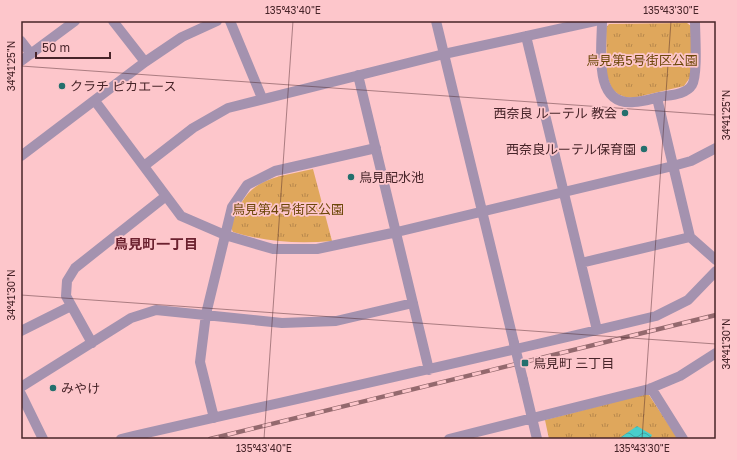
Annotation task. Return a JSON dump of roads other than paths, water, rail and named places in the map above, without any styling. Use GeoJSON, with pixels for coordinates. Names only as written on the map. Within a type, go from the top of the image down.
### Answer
{"type":"FeatureCollection","features":[{"type":"Feature","properties":{"kind":"street"},"geometry":{"type":"LineString","coordinates":[[21,61],[75,21]]}},
{"type":"Feature","properties":{"kind":"street"},"geometry":{"type":"LineString","coordinates":[[113,21],[145,62]]}},
{"type":"Feature","properties":{"kind":"street"},"geometry":{"type":"LineString","coordinates":[[21,156],[145,62],[182,37],[217,21]]}},
{"type":"Feature","properties":{"kind":"street"},"geometry":{"type":"LineString","coordinates":[[230,21],[262,98]]}},
{"type":"Feature","properties":{"kind":"street"},"geometry":{"type":"LineString","coordinates":[[436,21],[537,439]]}},
{"type":"Feature","properties":{"kind":"street"},"geometry":{"type":"LineString","coordinates":[[144,166],[193,128],[228,108],[262,98],[444,54],[595,21]]}},
{"type":"Feature","properties":{"kind":"street"},"geometry":{"type":"LineString","coordinates":[[602,21],[602,77],[607,90],[616,98],[633,103],[684,92],[692,85],[695,76],[695,21]]}},
{"type":"Feature","properties":{"kind":"street"},"geometry":{"type":"LineString","coordinates":[[526,36],[597,330]]}},
{"type":"Feature","properties":{"kind":"street"},"geometry":{"type":"LineString","coordinates":[[21,41],[31,54]]}},
{"type":"Feature","properties":{"kind":"street"},"geometry":{"type":"LineString","coordinates":[[358,75],[429,370]]}},
{"type":"Feature","properties":{"kind":"street"},"geometry":{"type":"LineString","coordinates":[[657,98],[690,237],[716,260]]}},
{"type":"Feature","properties":{"kind":"street"},"geometry":{"type":"LineString","coordinates":[[95,101],[181,216],[225,236],[273,249],[317,249],[397,232],[673,166],[691,161],[716,148]]}},
{"type":"Feature","properties":{"kind":"street"},"geometry":{"type":"LineString","coordinates":[[214,418],[200,362],[206,314],[232,207],[247,185],[275,171],[376,148]]}},
{"type":"Feature","properties":{"kind":"street"},"geometry":{"type":"LineString","coordinates":[[92,343],[66,296],[67,281],[75,268],[166,196]]}},
{"type":"Feature","properties":{"kind":"street"},"geometry":{"type":"LineString","coordinates":[[581,263],[690,237]]}},
{"type":"Feature","properties":{"kind":"street"},"geometry":{"type":"LineString","coordinates":[[121,439],[332,390],[429,370],[662,313],[688,300],[716,271]]}},
{"type":"Feature","properties":{"kind":"street"},"geometry":{"type":"LineString","coordinates":[[21,386],[131,318],[156,310],[282,323],[336,320],[413,303]]}},
{"type":"Feature","properties":{"kind":"street"},"geometry":{"type":"LineString","coordinates":[[21,331],[71,306]]}},
{"type":"Feature","properties":{"kind":"street"},"geometry":{"type":"LineString","coordinates":[[449,439],[651,388],[680,376],[716,353]]}},
{"type":"Feature","properties":{"kind":"street"},"geometry":{"type":"LineString","coordinates":[[651,388],[683,439]]}},
{"type":"Feature","properties":{"kind":"street"},"geometry":{"type":"LineString","coordinates":[[21,394],[42,439]]}},
{"type":"Feature","properties":{"kind":"water"},"geometry":{"type":"Polygon","coordinates":[[[637,426],[652,435],[650,439],[618,439],[637,426]]]}},
{"type":"Feature","properties":{"kind":"railway"},"geometry":{"type":"LineString","coordinates":[[210,439],[716,315]]}},
{"type":"Feature","properties":{"kind":"place","name":"クラチ ピカエース"},"geometry":{"type":"Point","coordinates":[62,86]}},
{"type":"Feature","properties":{"kind":"place","name":"西奈良 ルーテル 教会"},"geometry":{"type":"Point","coordinates":[625,113]}},
{"type":"Feature","properties":{"kind":"place","name":"西奈良ルーテル保育園"},"geometry":{"type":"Point","coordinates":[644,149]}},
{"type":"Feature","properties":{"kind":"place","name":"鳥見配水池"},"geometry":{"type":"Point","coordinates":[351,177]}},
{"type":"Feature","properties":{"kind":"place","name":"鳥見町 三丁目"},"geometry":{"type":"Point","coordinates":[525,363]}},
{"type":"Feature","properties":{"kind":"place","name":"みやけ"},"geometry":{"type":"Point","coordinates":[53,388]}},
{"type":"Feature","properties":{"kind":"district","name":"鳥見町一丁目"},"geometry":{"type":"Point","coordinates":[156,244]}},
{"type":"Feature","properties":{"kind":"park label","name":"鳥見第5号街区公園"},"geometry":{"type":"Point","coordinates":[642,60]}},
{"type":"Feature","properties":{"kind":"park label","name":"鳥見第4号街区公園"},"geometry":{"type":"Point","coordinates":[288,209]}}]}
